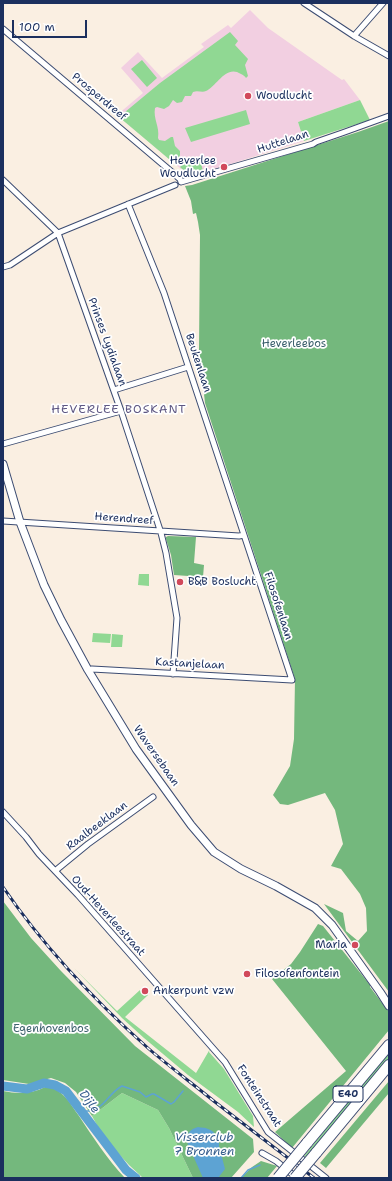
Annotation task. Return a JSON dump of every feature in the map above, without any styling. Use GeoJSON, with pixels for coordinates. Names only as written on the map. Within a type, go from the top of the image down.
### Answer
{"type":"FeatureCollection","features":[{"type":"Feature","properties":{"kind":"highway","name":"E40"},"geometry":{"type":"LineString","coordinates":[[278,1178],[389,1045]]}},
{"type":"Feature","properties":{"kind":"highway","name":"E40"},"geometry":{"type":"LineString","coordinates":[[296,1178],[389,1065]]}},
{"type":"Feature","properties":{"kind":"street"},"geometry":{"type":"LineString","coordinates":[[304,3],[354,36],[389,56]]}},
{"type":"Feature","properties":{"kind":"street"},"geometry":{"type":"LineString","coordinates":[[354,36],[383,3]]}},
{"type":"Feature","properties":{"kind":"street","name":"Prosperdreef"},"geometry":{"type":"LineString","coordinates":[[3,29],[180,179],[181,182]]}},
{"type":"Feature","properties":{"kind":"street","name":"Huttelaan"},"geometry":{"type":"LineString","coordinates":[[181,182],[313,144],[389,116]]}},
{"type":"Feature","properties":{"kind":"street","name":"Prinses Lydialaan"},"geometry":{"type":"LineString","coordinates":[[3,180],[58,233],[114,390],[166,553],[177,618],[173,674]]}},
{"type":"Feature","properties":{"kind":"street"},"geometry":{"type":"LineString","coordinates":[[3,267],[10,265],[58,233],[175,185]]}},
{"type":"Feature","properties":{"kind":"street","name":"Beukenlaan"},"geometry":{"type":"LineString","coordinates":[[128,204],[158,275],[244,534]]}},
{"type":"Feature","properties":{"kind":"street"},"geometry":{"type":"LineString","coordinates":[[114,390],[188,367]]}},
{"type":"Feature","properties":{"kind":"street"},"geometry":{"type":"LineString","coordinates":[[3,444],[121,411]]}},
{"type":"Feature","properties":{"kind":"street","name":"Waversebaan"},"geometry":{"type":"LineString","coordinates":[[3,464],[20,522],[44,584],[64,626],[88,670],[136,749],[191,825],[211,849],[228,862],[276,886],[315,908],[332,925],[389,1006]]}},
{"type":"Feature","properties":{"kind":"street","name":"Herendreef"},"geometry":{"type":"LineString","coordinates":[[3,521],[239,536],[244,534]]}},
{"type":"Feature","properties":{"kind":"street","name":"Filosofenlaan"},"geometry":{"type":"LineString","coordinates":[[244,534],[292,680]]}},
{"type":"Feature","properties":{"kind":"street","name":"Kastanjelaan"},"geometry":{"type":"LineString","coordinates":[[88,670],[292,680]]}},
{"type":"Feature","properties":{"kind":"street","name":"Raalbeeklaan"},"geometry":{"type":"LineString","coordinates":[[55,871],[88,844],[152,797]]}},
{"type":"Feature","properties":{"kind":"street","name":"Oud-Heverleestraat"},"geometry":{"type":"LineString","coordinates":[[3,812],[26,837],[34,849],[199,1032]]}},
{"type":"Feature","properties":{"kind":"street","name":"Waversebaan"},"geometry":{"type":"LineString","coordinates":[[380,992],[389,1000]]}},
{"type":"Feature","properties":{"kind":"street","name":"Fonteinstraat"},"geometry":{"type":"LineString","coordinates":[[199,1032],[225,1062],[268,1132],[326,1178]]}},
{"type":"Feature","properties":{"kind":"street"},"geometry":{"type":"LineString","coordinates":[[262,1153],[276,1161],[296,1178]]}},
{"type":"Feature","properties":{"kind":"shaded area","name":"Woudlucht"},"geometry":{"type":"Polygon","coordinates":[[[250,10],[268,28],[342,80],[344,79],[360,100],[298,122],[304,141],[192,176],[188,175],[117,115],[143,93],[121,68],[138,52],[162,78],[204,47],[201,44],[228,25],[231,28],[250,10]]]}},
{"type":"Feature","properties":{"kind":"green space"},"geometry":{"type":"Polygon","coordinates":[[[230,32],[238,41],[235,45],[248,59],[245,65],[248,76],[246,78],[236,72],[231,72],[222,77],[206,91],[193,92],[191,96],[185,96],[182,102],[177,103],[173,100],[169,106],[164,109],[157,107],[155,108],[159,140],[165,141],[173,137],[175,146],[180,151],[176,165],[119,117],[160,83],[230,32]]]}},
{"type":"Feature","properties":{"kind":"green space"},"geometry":{"type":"Polygon","coordinates":[[[142,60],[157,78],[147,87],[131,69],[142,60]]]}},
{"type":"Feature","properties":{"kind":"green space"},"geometry":{"type":"Polygon","coordinates":[[[360,100],[370,120],[304,141],[298,122],[360,100]]]}},
{"type":"Feature","properties":{"kind":"green space"},"geometry":{"type":"Polygon","coordinates":[[[246,110],[250,124],[191,142],[185,128],[246,110]]]}},
{"type":"Feature","properties":{"kind":"green space","name":"Heverleebos"},"geometry":{"type":"Polygon","coordinates":[[[389,121],[389,992],[324,904],[343,913],[346,931],[358,941],[367,931],[366,908],[360,894],[341,869],[331,866],[343,844],[335,810],[325,793],[288,805],[280,804],[273,795],[290,766],[294,739],[295,679],[205,403],[199,350],[200,235],[196,213],[193,214],[191,201],[185,186],[389,121]]]}},
{"type":"Feature","properties":{"kind":"green space"},"geometry":{"type":"Polygon","coordinates":[[[195,157],[200,159],[203,171],[191,174],[180,167],[191,161],[195,157]]]}},
{"type":"Feature","properties":{"kind":"green space"},"geometry":{"type":"Polygon","coordinates":[[[168,536],[196,537],[194,563],[204,565],[203,577],[174,575],[171,555],[166,539],[168,536]]]}},
{"type":"Feature","properties":{"kind":"green space"},"geometry":{"type":"Polygon","coordinates":[[[139,574],[149,574],[149,586],[138,585],[139,574]]]}},
{"type":"Feature","properties":{"kind":"green space"},"geometry":{"type":"Polygon","coordinates":[[[93,633],[111,634],[110,643],[92,642],[93,633]]]}},
{"type":"Feature","properties":{"kind":"green space"},"geometry":{"type":"Polygon","coordinates":[[[112,634],[123,635],[122,647],[111,647],[112,634]]]}},
{"type":"Feature","properties":{"kind":"green space","name":"Egenhovenbos"},"geometry":{"type":"Polygon","coordinates":[[[3,901],[31,938],[61,971],[135,1046],[253,1139],[254,1152],[231,1178],[193,1178],[169,1128],[158,1110],[122,1093],[92,1116],[76,1092],[65,1083],[51,1078],[29,1084],[3,1080],[3,901]]]}},
{"type":"Feature","properties":{"kind":"green space"},"geometry":{"type":"Polygon","coordinates":[[[318,924],[323,926],[370,985],[389,1012],[389,1030],[292,1148],[275,1132],[346,1071],[272,979],[291,964],[318,924]]]}},
{"type":"Feature","properties":{"kind":"green space"},"geometry":{"type":"Polygon","coordinates":[[[74,968],[117,1011],[140,990],[144,996],[147,994],[148,995],[125,1017],[196,1073],[210,1049],[209,1052],[224,1069],[253,1116],[254,1127],[238,1112],[188,1075],[144,1038],[122,1018],[74,968]]]}},
{"type":"Feature","properties":{"kind":"green space"},"geometry":{"type":"Polygon","coordinates":[[[389,1052],[389,1058],[306,1157],[304,1156],[389,1052]]]}},
{"type":"Feature","properties":{"kind":"green space"},"geometry":{"type":"Polygon","coordinates":[[[389,1081],[389,1093],[326,1168],[320,1163],[389,1081]]]}},
{"type":"Feature","properties":{"kind":"green space"},"geometry":{"type":"Polygon","coordinates":[[[45,1087],[51,1087],[57,1090],[68,1100],[106,1156],[125,1178],[3,1178],[3,1091],[25,1093],[45,1087]]]}},
{"type":"Feature","properties":{"kind":"green space"},"geometry":{"type":"Polygon","coordinates":[[[122,1093],[158,1110],[169,1128],[193,1178],[143,1178],[104,1138],[92,1116],[122,1093]]]}},
{"type":"Feature","properties":{"kind":"green space"},"geometry":{"type":"Polygon","coordinates":[[[261,1161],[277,1166],[267,1178],[241,1178],[252,1167],[261,1161]]]}},
{"type":"Feature","properties":{"kind":"water","name":"Visserclub 7 Bronnen"},"geometry":{"type":"Polygon","coordinates":[[[198,1127],[211,1130],[218,1138],[225,1169],[218,1178],[203,1178],[187,1142],[189,1132],[198,1127]]]}},
{"type":"Feature","properties":{"kind":"waterway","name":"Dijle"},"geometry":{"type":"LineString","coordinates":[[3,1086],[27,1089],[44,1083],[55,1085],[66,1091],[126,1170],[136,1178]]}},
{"type":"Feature","properties":{"kind":"waterway"},"geometry":{"type":"LineString","coordinates":[[81,1111],[91,1111],[96,1109],[122,1086],[140,1092],[146,1097],[154,1094],[171,1104],[183,1091]]}},
{"type":"Feature","properties":{"kind":"waterway"},"geometry":{"type":"LineString","coordinates":[[241,1178],[248,1170],[260,1165]]}},
{"type":"Feature","properties":{"kind":"railway"},"geometry":{"type":"LineString","coordinates":[[3,887],[53,952],[109,1012],[129,1031],[173,1069],[314,1178]]}},
{"type":"Feature","properties":{"kind":"place","name":"Woudlucht"},"geometry":{"type":"Point","coordinates":[248,96]}},
{"type":"Feature","properties":{"kind":"place","name":"Heverlee Woudlucht"},"geometry":{"type":"Point","coordinates":[224,167]}},
{"type":"Feature","properties":{"kind":"place","name":"B&B Boslucht"},"geometry":{"type":"Point","coordinates":[180,582]}},
{"type":"Feature","properties":{"kind":"place","name":"Maria"},"geometry":{"type":"Point","coordinates":[355,945]}},
{"type":"Feature","properties":{"kind":"place","name":"Filosofenfontein"},"geometry":{"type":"Point","coordinates":[247,974]}},
{"type":"Feature","properties":{"kind":"place","name":"Ankerpunt vzw"},"geometry":{"type":"Point","coordinates":[145,991]}},
{"type":"Feature","properties":{"kind":"district","name":"HEVERLEE BOSKANT"},"geometry":{"type":"Point","coordinates":[119,410]}}]}
